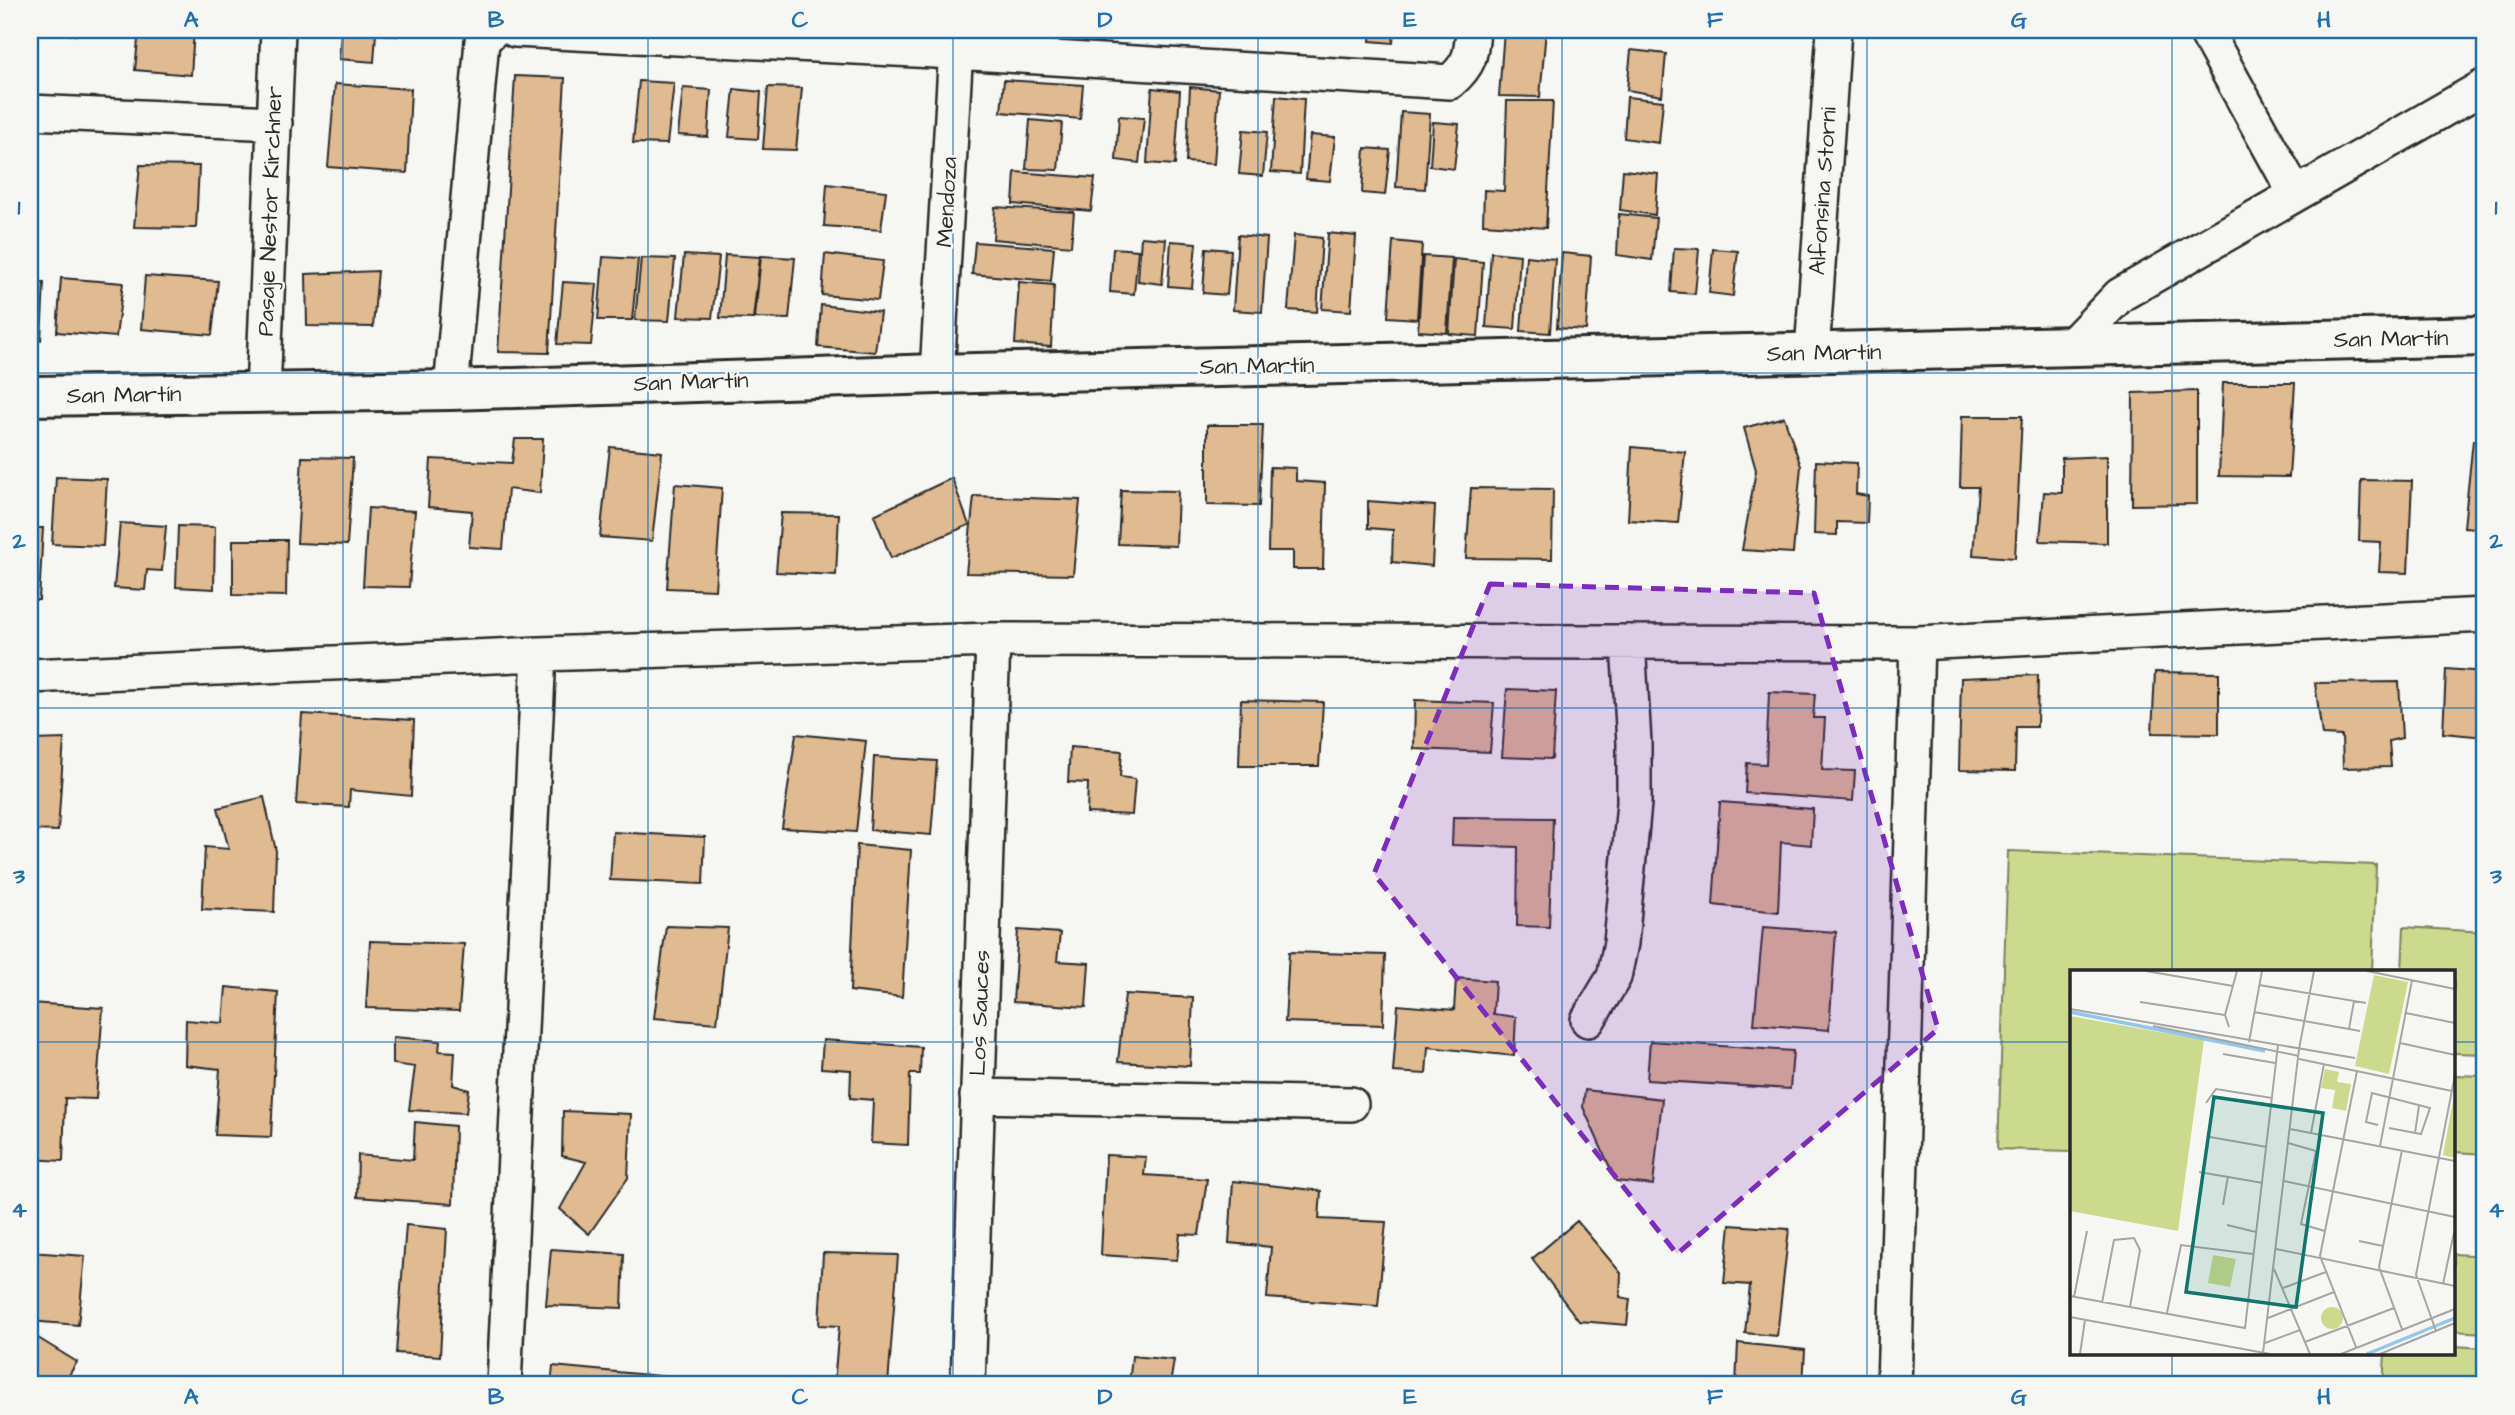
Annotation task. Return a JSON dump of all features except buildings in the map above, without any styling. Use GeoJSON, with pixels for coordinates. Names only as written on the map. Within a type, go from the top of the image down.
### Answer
{"type":"FeatureCollection","features":[{"type":"Feature","properties":{"kind":"street","name":"Pasaje Nestor Kirchner"},"geometry":{"type":"LineString","coordinates":[[263,393],[278,30]]}},
{"type":"Feature","properties":{"kind":"street"},"geometry":{"type":"LineString","coordinates":[[451,390],[482,41],[493,30]]}},
{"type":"Feature","properties":{"kind":"street"},"geometry":{"type":"LineString","coordinates":[[515,30],[956,41],[1450,82],[1466,68],[1472,49],[1473,30]]}},
{"type":"Feature","properties":{"kind":"street","name":"Alfonsina Storni"},"geometry":{"type":"LineString","coordinates":[[1811,353],[1834,30]]}},
{"type":"Feature","properties":{"kind":"street"},"geometry":{"type":"LineString","coordinates":[[2205,30],[2295,193]]}},
{"type":"Feature","properties":{"kind":"street","name":"Mendoza"},"geometry":{"type":"LineString","coordinates":[[937,374],[956,41]]}},
{"type":"Feature","properties":{"kind":"street"},"geometry":{"type":"LineString","coordinates":[[2070,347],[2120,295],[2485,86]]}},
{"type":"Feature","properties":{"kind":"street"},"geometry":{"type":"LineString","coordinates":[[30,112],[275,123]]}},
{"type":"Feature","properties":{"kind":"street","name":"San Martín"},"geometry":{"type":"LineString","coordinates":[[30,396],[451,390],[937,374],[2485,336]]}},
{"type":"Feature","properties":{"kind":"street"},"geometry":{"type":"LineString","coordinates":[[30,676],[539,654],[993,640],[1917,643],[2485,615]]}},
{"type":"Feature","properties":{"kind":"street","name":"Los Sauces"},"geometry":{"type":"LineString","coordinates":[[968,1385],[993,640]]}},
{"type":"Feature","properties":{"kind":"street"},"geometry":{"type":"LineString","coordinates":[[1588,1020],[1614,977],[1621,943],[1634,803],[1634,743],[1628,642]]}},
{"type":"Feature","properties":{"kind":"street"},"geometry":{"type":"LineString","coordinates":[[1894,1385],[1917,643]]}},
{"type":"Feature","properties":{"kind":"street"},"geometry":{"type":"LineString","coordinates":[[504,1385],[539,654]]}},
{"type":"Feature","properties":{"kind":"street"},"geometry":{"type":"LineString","coordinates":[[977,1096],[1351,1104]]}},
{"type":"Feature","properties":{"kind":"highlighted area"},"geometry":{"type":"Polygon","coordinates":[[[1490,584],[1814,593],[1938,1029],[1677,1254],[1374,874],[1490,584]]]}},
{"type":"Feature","properties":{"kind":"green space"},"geometry":{"type":"Polygon","coordinates":[[[2008,851],[2376,865],[2372,970],[2070,970],[2070,1151],[1998,1149],[2008,851]]]}},
{"type":"Feature","properties":{"kind":"green space"},"geometry":{"type":"Polygon","coordinates":[[[2404,927],[2485,932],[2485,1054],[2456,1053],[2456,970],[2402,970],[2404,927]]]}},
{"type":"Feature","properties":{"kind":"green space"},"geometry":{"type":"Polygon","coordinates":[[[2456,1075],[2485,1076],[2485,1154],[2456,1152],[2456,1075]]]}},
{"type":"Feature","properties":{"kind":"green space"},"geometry":{"type":"Polygon","coordinates":[[[2456,1254],[2485,1256],[2485,1333],[2456,1331],[2456,1254]]]}},
{"type":"Feature","properties":{"kind":"green space"},"geometry":{"type":"Polygon","coordinates":[[[2456,1346],[2485,1348],[2485,1385],[2383,1385],[2385,1356],[2456,1356],[2456,1346]]]}}]}
